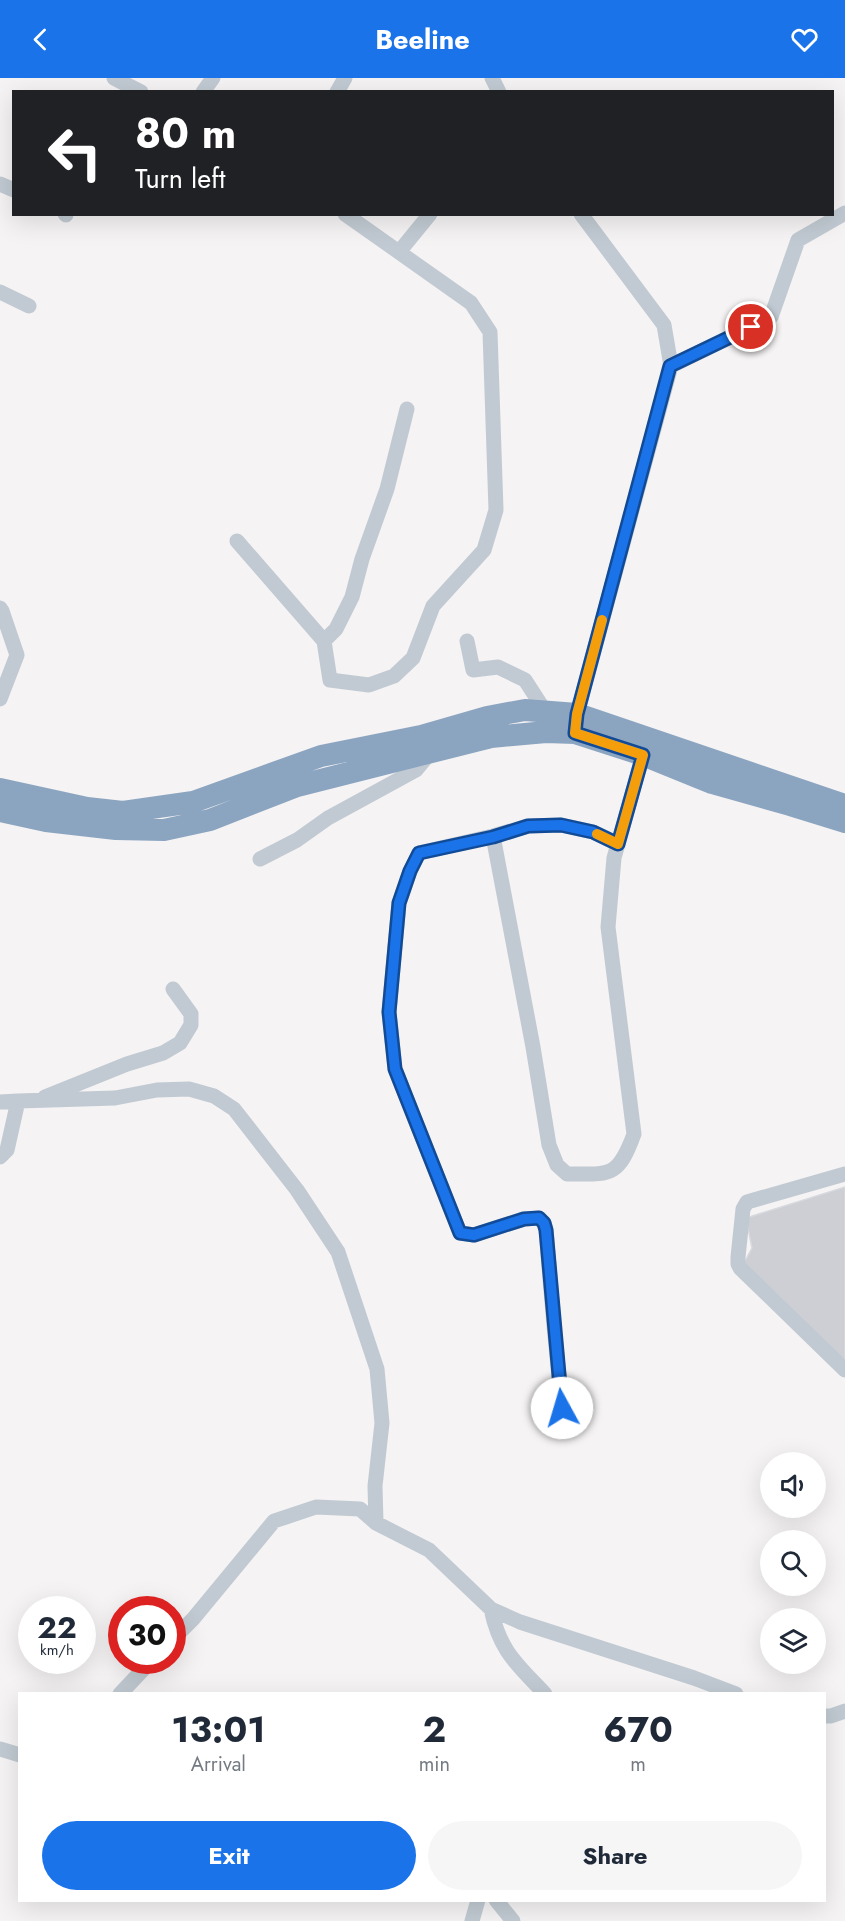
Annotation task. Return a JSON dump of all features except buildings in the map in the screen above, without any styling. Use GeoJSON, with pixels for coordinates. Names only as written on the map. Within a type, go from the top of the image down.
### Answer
{"type":"FeatureCollection","features":[{"type":"Feature","properties":{"kind":"highway"},"geometry":{"type":"LineString","coordinates":[[0,789],[87,808],[123,812],[193,802],[321,756],[421,736],[487,717],[525,710],[545,711],[712,783],[845,822]]}},
{"type":"Feature","properties":{"kind":"highway"},"geometry":{"type":"LineString","coordinates":[[0,811],[46,821],[116,829],[164,830],[210,820],[297,786],[491,737],[546,732],[576,724],[845,805]]}},
{"type":"Feature","properties":{"kind":"street"},"geometry":{"type":"LineString","coordinates":[[114,78],[137,90]]}},
{"type":"Feature","properties":{"kind":"street"},"geometry":{"type":"LineString","coordinates":[[670,366],[771,317],[798,240],[845,213]]}},
{"type":"Feature","properties":{"kind":"street"},"geometry":{"type":"LineString","coordinates":[[237,541],[324,641],[330,680],[369,685],[394,676],[413,658],[433,606],[484,550],[496,510],[490,332],[471,303],[348,216]]}},
{"type":"Feature","properties":{"kind":"street"},"geometry":{"type":"LineString","coordinates":[[399,252],[428,216]]}},
{"type":"Feature","properties":{"kind":"street"},"geometry":{"type":"LineString","coordinates":[[576,724],[670,366],[664,326],[582,216]]}},
{"type":"Feature","properties":{"kind":"street"},"geometry":{"type":"LineString","coordinates":[[0,292],[29,306]]}},
{"type":"Feature","properties":{"kind":"street"},"geometry":{"type":"LineString","coordinates":[[324,641],[336,629],[352,597],[362,559],[387,489],[407,409]]}},
{"type":"Feature","properties":{"kind":"street"},"geometry":{"type":"LineString","coordinates":[[0,608],[17,655],[0,699]]}},
{"type":"Feature","properties":{"kind":"street"},"geometry":{"type":"LineString","coordinates":[[467,641],[473,670],[498,667],[525,680],[545,711]]}},
{"type":"Feature","properties":{"kind":"street"},"geometry":{"type":"LineString","coordinates":[[260,859],[297,840],[328,818],[416,770],[430,753]]}},
{"type":"Feature","properties":{"kind":"street"},"geometry":{"type":"LineString","coordinates":[[493,837],[549,1145],[557,1165],[567,1174],[606,1174],[612,1171],[627,1154],[634,1134],[608,927],[614,858],[643,755]]}},
{"type":"Feature","properties":{"kind":"street"},"geometry":{"type":"LineString","coordinates":[[564,1428],[544,1223],[539,1218],[524,1219],[474,1235],[460,1233],[395,1069],[389,1012],[399,903],[419,853],[493,837],[528,826],[561,825],[593,832],[618,844]]}},
{"type":"Feature","properties":{"kind":"street"},"geometry":{"type":"LineString","coordinates":[[37,1101],[127,1064],[163,1053],[180,1043],[191,1025],[191,1014],[173,989]]}},
{"type":"Feature","properties":{"kind":"street"},"geometry":{"type":"LineString","coordinates":[[0,1102],[115,1098],[157,1090],[189,1089],[214,1096],[234,1109],[297,1190],[338,1252],[377,1369],[382,1423],[375,1486],[376,1522]]}},
{"type":"Feature","properties":{"kind":"street"},"geometry":{"type":"LineString","coordinates":[[0,1156],[7,1150],[18,1101]]}},
{"type":"Feature","properties":{"kind":"street"},"geometry":{"type":"LineString","coordinates":[[845,1174],[747,1202],[743,1209],[738,1257],[740,1268],[845,1370]]}},
{"type":"Feature","properties":{"kind":"street"},"geometry":{"type":"LineString","coordinates":[[186,1626],[274,1521],[316,1507],[360,1509],[376,1522],[429,1550],[491,1609],[520,1622],[731,1692]]}},
{"type":"Feature","properties":{"kind":"street"},"geometry":{"type":"LineString","coordinates":[[491,1609],[495,1629],[506,1650],[517,1665],[544,1692]]}},
{"type":"Feature","properties":{"kind":"street"},"geometry":{"type":"LineString","coordinates":[[122,1692],[139,1674]]}},
{"type":"Feature","properties":{"kind":"street"},"geometry":{"type":"LineString","coordinates":[[826,1716],[845,1711]]}},
{"type":"Feature","properties":{"kind":"street"},"geometry":{"type":"LineString","coordinates":[[0,1749],[18,1754]]}},
{"type":"Feature","properties":{"kind":"street"},"geometry":{"type":"LineString","coordinates":[[472,1921],[477,1902]]}},
{"type":"Feature","properties":{"kind":"street"},"geometry":{"type":"LineString","coordinates":[[498,1902],[513,1921]]}},
{"type":"Feature","properties":{"kind":"slow traffic"},"geometry":{"type":"LineString","coordinates":[[597,834],[618,844],[643,755],[575,733],[577,714],[602,620]]}},
{"type":"Feature","properties":{"kind":"route"},"geometry":{"type":"LineString","coordinates":[[562,1408],[544,1223],[539,1218],[524,1219],[488,1232],[474,1235],[460,1233],[395,1069],[389,1012],[399,903],[419,853],[493,837],[528,826],[561,825],[593,832],[618,844],[643,755],[575,733],[577,714],[670,366],[751,327]]}}]}
